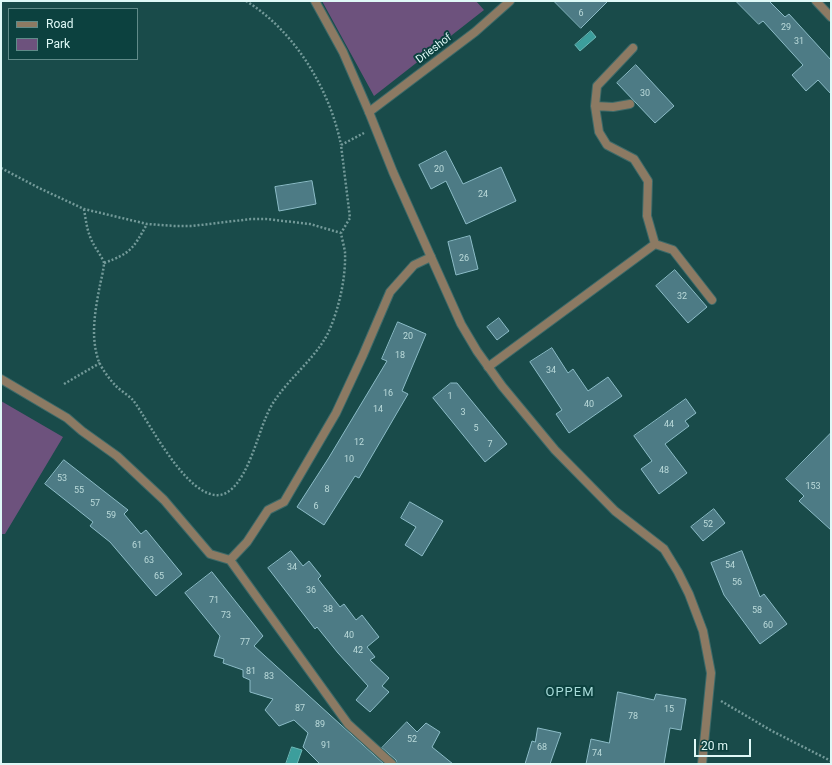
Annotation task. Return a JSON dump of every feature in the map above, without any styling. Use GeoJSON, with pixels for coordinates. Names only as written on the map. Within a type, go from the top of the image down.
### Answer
{"type":"FeatureCollection","features":[{"type":"Feature","properties":{"kind":"street"},"geometry":{"type":"LineString","coordinates":[[315,1],[343,52],[369,112],[392,172],[462,324],[477,351],[502,386],[555,450],[616,511],[664,549],[678,572],[689,594],[703,631],[710,673],[702,764]]}},
{"type":"Feature","properties":{"kind":"street","name":"Drieshof"},"geometry":{"type":"LineString","coordinates":[[369,112],[475,32],[510,1]]}},
{"type":"Feature","properties":{"kind":"street"},"geometry":{"type":"LineString","coordinates":[[816,1],[831,17]]}},
{"type":"Feature","properties":{"kind":"street"},"geometry":{"type":"LineString","coordinates":[[633,48],[597,86],[595,106],[599,132],[607,145],[634,159],[648,181],[647,216],[655,244]]}},
{"type":"Feature","properties":{"kind":"street"},"geometry":{"type":"LineString","coordinates":[[595,106],[613,107],[630,104]]}},
{"type":"Feature","properties":{"kind":"street"},"geometry":{"type":"LineString","coordinates":[[655,244],[672,250],[712,300]]}},
{"type":"Feature","properties":{"kind":"street"},"geometry":{"type":"LineString","coordinates":[[488,367],[655,244]]}},
{"type":"Feature","properties":{"kind":"street"},"geometry":{"type":"LineString","coordinates":[[230,560],[246,542],[268,510],[284,502],[336,413],[390,292],[414,265],[431,257]]}},
{"type":"Feature","properties":{"kind":"street"},"geometry":{"type":"LineString","coordinates":[[1,379],[67,418],[82,432],[117,456],[164,500],[210,554],[230,560],[348,724],[392,764]]}},
{"type":"Feature","properties":{"kind":"path"},"geometry":{"type":"LineString","coordinates":[[84,209],[88,233],[104,263],[95,309],[93,340],[100,363],[114,385],[132,399],[181,472],[199,490],[220,495],[232,489],[248,466],[266,416],[275,400],[311,357],[328,331],[338,304],[343,276],[345,251],[341,233],[350,218],[340,145],[334,119],[324,95],[307,62],[287,37],[264,14],[246,1]]}},
{"type":"Feature","properties":{"kind":"path"},"geometry":{"type":"LineString","coordinates":[[340,145],[375,128]]}},
{"type":"Feature","properties":{"kind":"path"},"geometry":{"type":"LineString","coordinates":[[1,168],[84,209],[147,224],[192,226],[251,219],[266,219],[310,224],[341,233]]}},
{"type":"Feature","properties":{"kind":"path"},"geometry":{"type":"LineString","coordinates":[[104,263],[122,256],[130,250],[147,224]]}},
{"type":"Feature","properties":{"kind":"path"},"geometry":{"type":"LineString","coordinates":[[64,384],[100,363]]}},
{"type":"Feature","properties":{"kind":"path"},"geometry":{"type":"LineString","coordinates":[[709,694],[772,731],[831,760]]}},
{"type":"Feature","properties":{"kind":"green space"},"geometry":{"type":"Polygon","coordinates":[[[322,1],[476,1],[484,10],[374,96],[322,1]]]}},
{"type":"Feature","properties":{"kind":"green space"},"geometry":{"type":"Polygon","coordinates":[[[1,401],[63,437],[5,534],[1,534],[1,401]]]}},
{"type":"Feature","properties":{"kind":"water"},"geometry":{"type":"Polygon","coordinates":[[[591,31],[596,37],[580,51],[575,45],[591,31]]]}},
{"type":"Feature","properties":{"kind":"water"},"geometry":{"type":"Polygon","coordinates":[[[292,747],[302,750],[297,764],[286,764],[292,747]]]}},
{"type":"Feature","properties":{"kind":"building"},"geometry":{"type":"Polygon","coordinates":[[[554,1],[608,1],[581,28],[554,1]]]}},
{"type":"Feature","properties":{"kind":"building"},"geometry":{"type":"Polygon","coordinates":[[[736,1],[769,1],[785,17],[789,14],[831,60],[831,94],[818,80],[806,91],[792,75],[803,65],[763,21],[759,24],[736,1]]]}},
{"type":"Feature","properties":{"kind":"building"},"geometry":{"type":"Polygon","coordinates":[[[636,65],[674,106],[655,123],[617,83],[636,65]]]}},
{"type":"Feature","properties":{"kind":"building"},"geometry":{"type":"Polygon","coordinates":[[[446,151],[463,184],[501,167],[516,201],[466,224],[446,181],[431,189],[419,165],[446,151]]]}},
{"type":"Feature","properties":{"kind":"building"},"geometry":{"type":"Polygon","coordinates":[[[312,181],[316,204],[279,211],[275,187],[312,181]]]}},
{"type":"Feature","properties":{"kind":"building"},"geometry":{"type":"Polygon","coordinates":[[[470,236],[478,269],[456,275],[448,242],[470,236]]]}},
{"type":"Feature","properties":{"kind":"building"},"geometry":{"type":"Polygon","coordinates":[[[675,270],[707,307],[688,323],[656,286],[675,270]]]}},
{"type":"Feature","properties":{"kind":"building"},"geometry":{"type":"Polygon","coordinates":[[[499,318],[509,331],[497,340],[487,327],[499,318]]]}},
{"type":"Feature","properties":{"kind":"building"},"geometry":{"type":"Polygon","coordinates":[[[398,322],[426,334],[402,391],[408,394],[359,478],[355,476],[324,525],[297,507],[328,459],[387,361],[382,359],[398,322]]]}},
{"type":"Feature","properties":{"kind":"building"},"geometry":{"type":"Polygon","coordinates":[[[552,348],[568,373],[573,369],[588,391],[608,377],[622,396],[569,433],[556,414],[562,410],[530,362],[552,348]]]}},
{"type":"Feature","properties":{"kind":"building"},"geometry":{"type":"Polygon","coordinates":[[[451,383],[457,383],[507,444],[485,462],[433,398],[451,383]]]}},
{"type":"Feature","properties":{"kind":"building"},"geometry":{"type":"Polygon","coordinates":[[[686,399],[696,413],[685,421],[689,426],[665,444],[687,473],[659,494],[641,469],[652,461],[634,436],[686,399]]]}},
{"type":"Feature","properties":{"kind":"building"},"geometry":{"type":"Polygon","coordinates":[[[831,433],[831,530],[799,501],[804,496],[786,479],[831,433]]]}},
{"type":"Feature","properties":{"kind":"building"},"geometry":{"type":"Polygon","coordinates":[[[64,460],[128,510],[124,514],[141,534],[146,530],[182,574],[156,596],[110,542],[90,526],[93,522],[45,484],[64,460]]]}},
{"type":"Feature","properties":{"kind":"building"},"geometry":{"type":"Polygon","coordinates":[[[410,502],[443,521],[422,556],[405,545],[416,527],[401,518],[410,502]]]}},
{"type":"Feature","properties":{"kind":"building"},"geometry":{"type":"Polygon","coordinates":[[[714,509],[725,523],[703,541],[691,527],[714,509]]]}},
{"type":"Feature","properties":{"kind":"building"},"geometry":{"type":"Polygon","coordinates":[[[291,551],[303,566],[309,561],[321,576],[318,579],[340,607],[344,604],[356,620],[362,615],[379,637],[367,647],[375,657],[370,660],[389,678],[382,686],[389,692],[370,712],[356,700],[368,686],[317,627],[315,629],[268,568],[291,551]]]}},
{"type":"Feature","properties":{"kind":"building"},"geometry":{"type":"Polygon","coordinates":[[[742,551],[760,597],[764,594],[787,624],[760,644],[724,595],[711,563],[742,551]]]}},
{"type":"Feature","properties":{"kind":"building"},"geometry":{"type":"Polygon","coordinates":[[[212,572],[263,636],[254,646],[384,764],[320,764],[303,747],[308,733],[294,720],[279,726],[265,710],[273,699],[250,692],[250,680],[243,677],[243,670],[223,663],[224,659],[214,656],[220,636],[185,593],[212,572]]]}},
{"type":"Feature","properties":{"kind":"building"},"geometry":{"type":"Polygon","coordinates":[[[618,692],[654,700],[656,694],[686,699],[681,730],[670,728],[664,764],[586,764],[591,739],[609,743],[618,692]]]}},
{"type":"Feature","properties":{"kind":"building"},"geometry":{"type":"Polygon","coordinates":[[[407,722],[417,732],[426,723],[440,732],[432,747],[453,764],[397,764],[396,760],[382,748],[407,722]]]}},
{"type":"Feature","properties":{"kind":"building"},"geometry":{"type":"Polygon","coordinates":[[[538,728],[561,733],[550,764],[525,764],[532,741],[535,742],[538,728]]]}},
{"type":"Feature","properties":{"kind":"district","name":"OPPEM"},"geometry":{"type":"Point","coordinates":[570,693]}}]}
